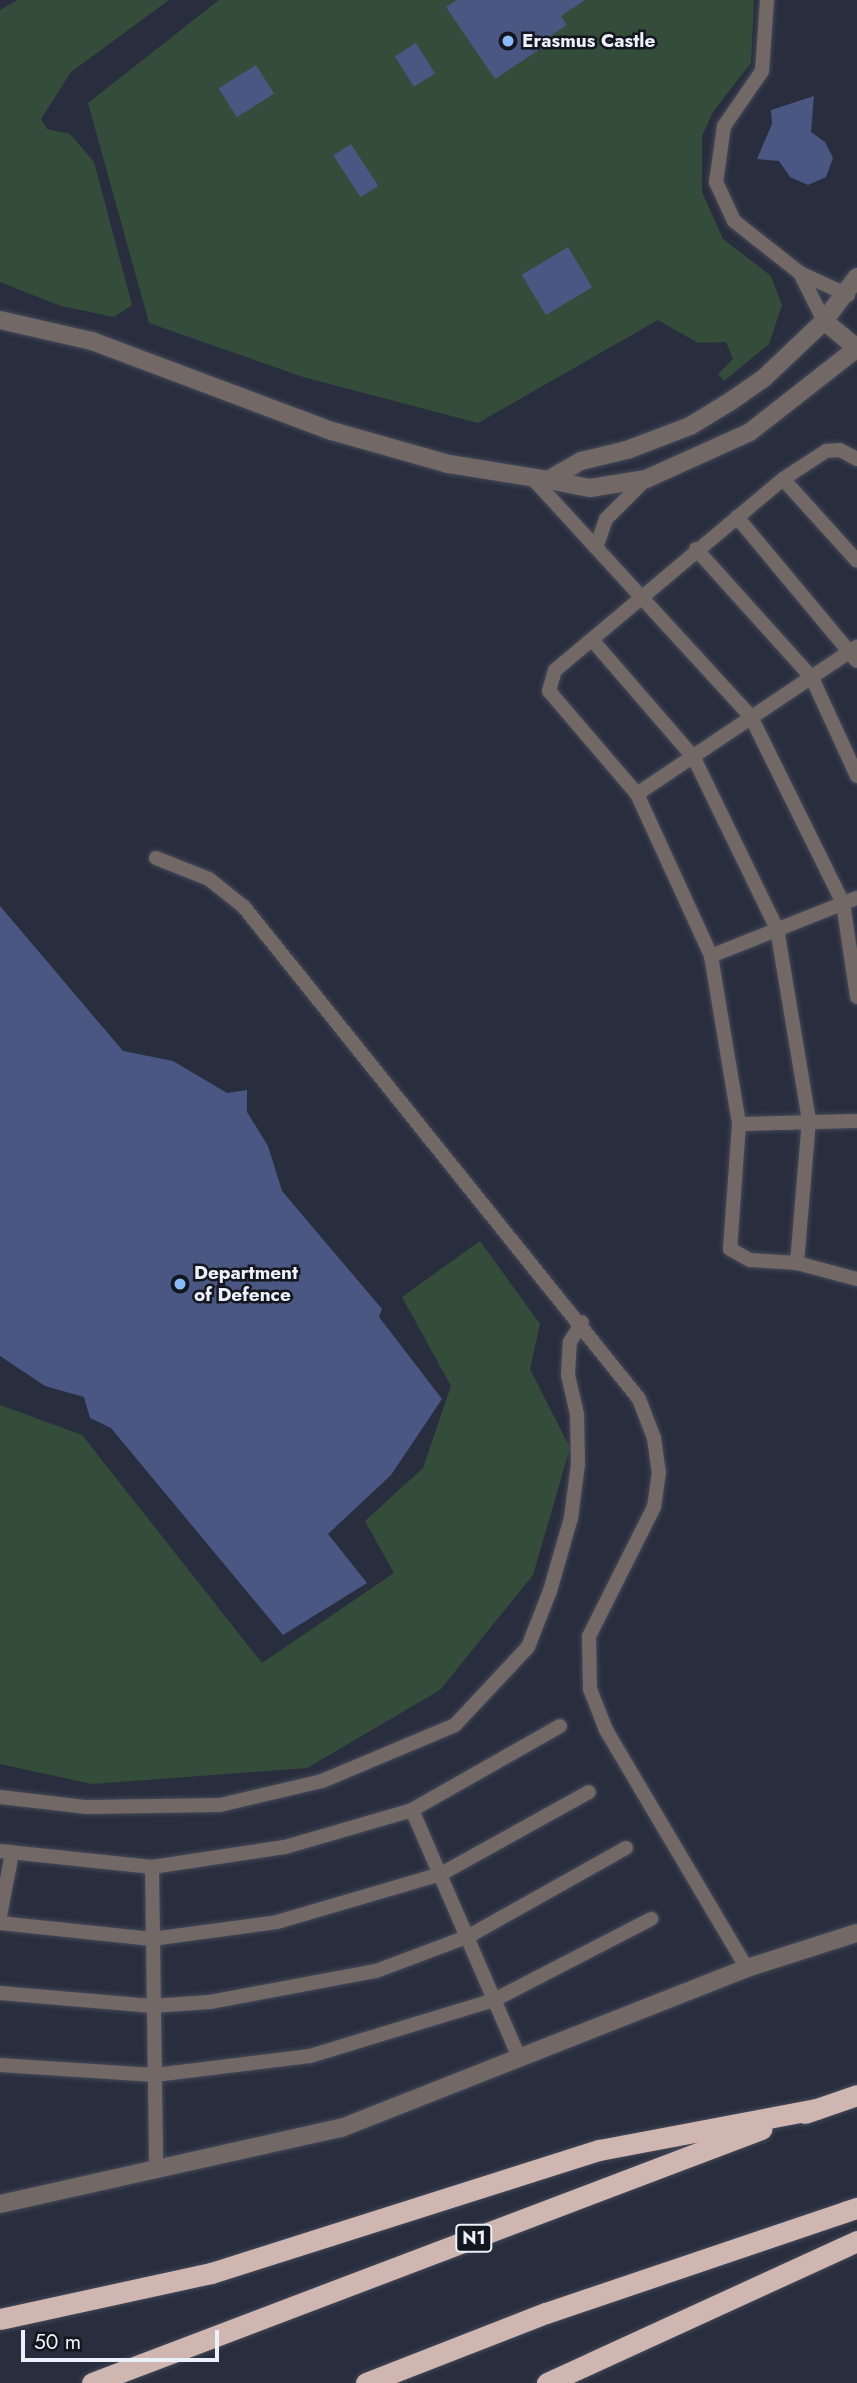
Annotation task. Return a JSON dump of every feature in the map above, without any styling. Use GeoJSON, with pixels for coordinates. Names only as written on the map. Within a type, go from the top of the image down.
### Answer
{"type":"FeatureCollection","features":[{"type":"Feature","properties":{"kind":"highway","name":"N1"},"geometry":{"type":"LineString","coordinates":[[92,2383],[857,2095]]}},
{"type":"Feature","properties":{"kind":"highway"},"geometry":{"type":"LineString","coordinates":[[0,2319],[211,2273],[599,2150],[816,2109]]}},
{"type":"Feature","properties":{"kind":"highway"},"geometry":{"type":"LineString","coordinates":[[366,2383],[546,2313],[857,2207]]}},
{"type":"Feature","properties":{"kind":"highway"},"geometry":{"type":"LineString","coordinates":[[547,2383],[857,2241]]}},
{"type":"Feature","properties":{"kind":"street"},"geometry":{"type":"LineString","coordinates":[[541,481],[581,461],[690,426],[764,378],[824,321],[852,299],[857,277]]}},
{"type":"Feature","properties":{"kind":"street"},"geometry":{"type":"LineString","coordinates":[[0,320],[92,341],[332,431],[449,464],[590,488],[646,480],[676,469],[772,419],[857,348],[824,321]]}},
{"type":"Feature","properties":{"kind":"street"},"geometry":{"type":"LineString","coordinates":[[0,2204],[341,2128],[520,2060],[747,1968],[856,1933]]}},
{"type":"Feature","properties":{"kind":"lane"},"geometry":{"type":"LineString","coordinates":[[767,0],[762,71],[724,126],[716,182],[734,221],[800,273],[852,299]]}},
{"type":"Feature","properties":{"kind":"lane"},"geometry":{"type":"LineString","coordinates":[[800,273],[824,321]]}},
{"type":"Feature","properties":{"kind":"lane"},"geometry":{"type":"LineString","coordinates":[[857,459],[840,450],[826,451],[783,479],[639,597],[594,642],[555,670],[550,691],[636,794],[711,956],[739,1124],[730,1249],[750,1260],[797,1263],[857,1279]]}},
{"type":"Feature","properties":{"kind":"lane"},"geometry":{"type":"LineString","coordinates":[[783,479],[857,561]]}},
{"type":"Feature","properties":{"kind":"lane"},"geometry":{"type":"LineString","coordinates":[[596,548],[606,519],[646,480]]}},
{"type":"Feature","properties":{"kind":"lane"},"geometry":{"type":"LineString","coordinates":[[541,481],[639,597],[751,717],[850,901],[857,997]]}},
{"type":"Feature","properties":{"kind":"lane"},"geometry":{"type":"LineString","coordinates":[[636,794],[694,758],[751,717],[855,653],[737,517]]}},
{"type":"Feature","properties":{"kind":"lane"},"geometry":{"type":"LineString","coordinates":[[696,549],[812,678],[857,776]]}},
{"type":"Feature","properties":{"kind":"lane"},"geometry":{"type":"LineString","coordinates":[[594,642],[694,758],[777,929],[809,1120],[797,1263]]}},
{"type":"Feature","properties":{"kind":"lane"},"geometry":{"type":"LineString","coordinates":[[156,858],[209,880],[244,907],[582,1322],[639,1399],[654,1438],[659,1472],[654,1507],[589,1636],[590,1689],[606,1730],[747,1968]]}},
{"type":"Feature","properties":{"kind":"lane"},"geometry":{"type":"LineString","coordinates":[[711,956],[850,901]]}},
{"type":"Feature","properties":{"kind":"lane"},"geometry":{"type":"LineString","coordinates":[[739,1124],[809,1120],[857,1121]]}},
{"type":"Feature","properties":{"kind":"lane"},"geometry":{"type":"LineString","coordinates":[[0,1797],[87,1807],[220,1805],[322,1781],[455,1725],[528,1647],[550,1591],[576,1478],[577,1414],[568,1376],[570,1342],[582,1322]]}},
{"type":"Feature","properties":{"kind":"lane"},"geometry":{"type":"LineString","coordinates":[[0,1916],[6,1852],[152,1867],[285,1847],[412,1810],[560,1726]]}},
{"type":"Feature","properties":{"kind":"lane"},"geometry":{"type":"LineString","coordinates":[[0,1923],[152,1939],[277,1922],[441,1874],[589,1792]]}},
{"type":"Feature","properties":{"kind":"lane"},"geometry":{"type":"LineString","coordinates":[[412,1810],[469,1936],[520,2060]]}},
{"type":"Feature","properties":{"kind":"lane"},"geometry":{"type":"LineString","coordinates":[[0,1993],[152,2006],[210,2002],[376,1971],[469,1936],[626,1848]]}},
{"type":"Feature","properties":{"kind":"lane"},"geometry":{"type":"LineString","coordinates":[[152,1867],[156,2170]]}},
{"type":"Feature","properties":{"kind":"lane"},"geometry":{"type":"LineString","coordinates":[[0,2065],[155,2075],[310,2056],[494,2000],[651,1919]]}},
{"type":"Feature","properties":{"kind":"green space"},"geometry":{"type":"Polygon","coordinates":[[[18,0],[169,0],[71,72],[41,119],[47,129],[70,134],[94,162],[132,305],[114,317],[61,306],[0,282],[0,10],[18,0]]]}},
{"type":"Feature","properties":{"kind":"green space"},"geometry":{"type":"Polygon","coordinates":[[[219,0],[754,0],[751,63],[713,112],[702,136],[702,192],[723,239],[771,276],[782,305],[769,344],[724,381],[718,374],[733,359],[726,342],[698,343],[658,320],[478,423],[303,377],[149,323],[88,103],[219,0]]]}},
{"type":"Feature","properties":{"kind":"green space"},"geometry":{"type":"Polygon","coordinates":[[[480,1241],[540,1324],[530,1369],[570,1448],[533,1575],[440,1690],[307,1768],[92,1784],[0,1764],[0,1405],[82,1435],[262,1663],[394,1573],[365,1521],[423,1468],[451,1386],[402,1297],[480,1241]]]}},
{"type":"Feature","properties":{"kind":"building","name":"Erasmus Castle"},"geometry":{"type":"Polygon","coordinates":[[[457,0],[585,0],[561,16],[567,25],[546,39],[549,43],[495,79],[446,7],[457,0]]]}},
{"type":"Feature","properties":{"kind":"building"},"geometry":{"type":"Polygon","coordinates":[[[416,43],[435,74],[414,87],[395,56],[416,43]]]}},
{"type":"Feature","properties":{"kind":"building"},"geometry":{"type":"Polygon","coordinates":[[[256,65],[274,94],[237,117],[219,88],[256,65]]]}},
{"type":"Feature","properties":{"kind":"building"},"geometry":{"type":"Polygon","coordinates":[[[814,96],[811,132],[825,142],[833,158],[826,177],[808,185],[790,177],[779,161],[757,159],[772,124],[771,110],[814,96]]]}},
{"type":"Feature","properties":{"kind":"building"},"geometry":{"type":"Polygon","coordinates":[[[351,144],[378,186],[361,197],[333,155],[351,144]]]}},
{"type":"Feature","properties":{"kind":"building"},"geometry":{"type":"Polygon","coordinates":[[[568,247],[592,287],[546,315],[522,275],[568,247]]]}},
{"type":"Feature","properties":{"kind":"building","name":"Department of Defence"},"geometry":{"type":"Polygon","coordinates":[[[0,906],[123,1051],[173,1061],[227,1093],[247,1090],[247,1112],[268,1146],[282,1191],[382,1309],[379,1317],[442,1399],[391,1475],[328,1534],[367,1583],[283,1635],[111,1428],[90,1418],[84,1397],[45,1386],[0,1356],[0,906]]]}},
{"type":"Feature","properties":{"kind":"place","name":"Erasmus Castle"},"geometry":{"type":"Point","coordinates":[508,41]}},
{"type":"Feature","properties":{"kind":"place","name":"Department of Defence"},"geometry":{"type":"Point","coordinates":[180,1284]}}]}
